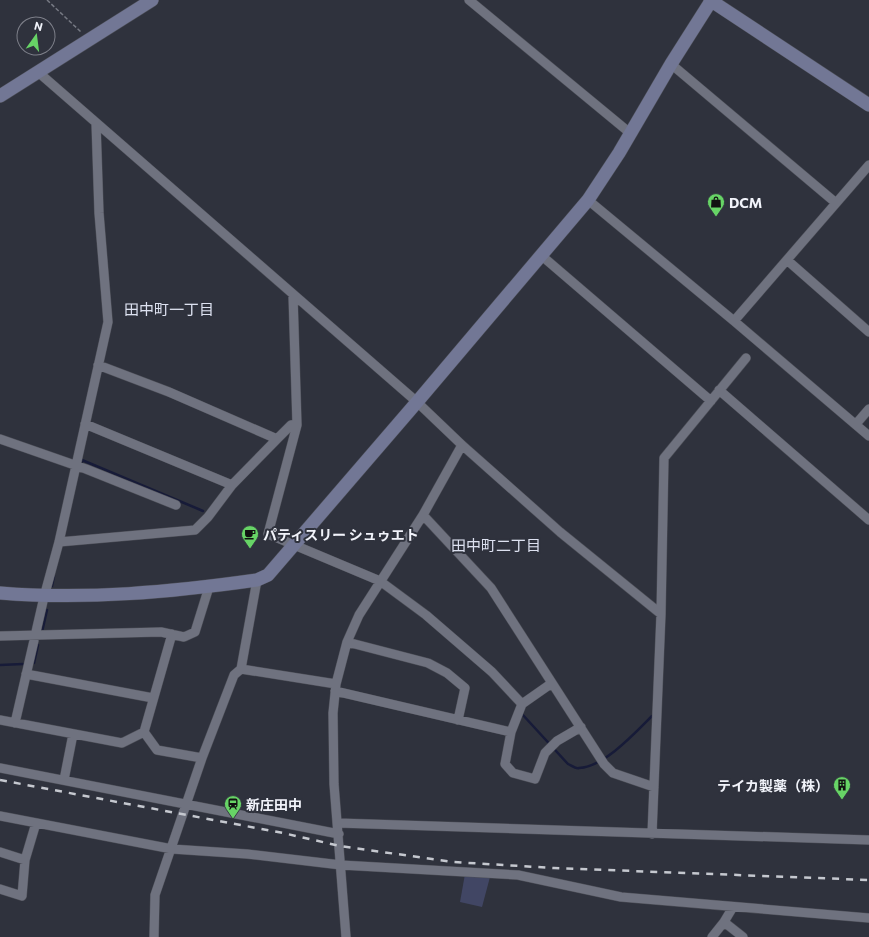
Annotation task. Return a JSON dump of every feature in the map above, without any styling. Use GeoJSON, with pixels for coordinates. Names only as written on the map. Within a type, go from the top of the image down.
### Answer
{"type":"FeatureCollection","features":[{"type":"Feature","properties":{"kind":"street"},"geometry":{"type":"LineString","coordinates":[[0,96],[152,0]]}},
{"type":"Feature","properties":{"kind":"street"},"geometry":{"type":"LineString","coordinates":[[469,0],[630,133]]}},
{"type":"Feature","properties":{"kind":"street"},"geometry":{"type":"LineString","coordinates":[[0,594],[44,597],[140,594],[257,580],[268,575],[542,256],[588,200],[711,0],[869,105]]}},
{"type":"Feature","properties":{"kind":"street"},"geometry":{"type":"LineString","coordinates":[[671,64],[836,203]]}},
{"type":"Feature","properties":{"kind":"street"},"geometry":{"type":"LineString","coordinates":[[38,72],[417,402],[462,445],[560,532],[661,614]]}},
{"type":"Feature","properties":{"kind":"street"},"geometry":{"type":"LineString","coordinates":[[15,723],[34,636],[59,542],[108,322],[99,213],[96,123]]}},
{"type":"Feature","properties":{"kind":"street"},"geometry":{"type":"LineString","coordinates":[[734,321],[869,165]]}},
{"type":"Feature","properties":{"kind":"street"},"geometry":{"type":"LineString","coordinates":[[588,200],[734,321],[869,436]]}},
{"type":"Feature","properties":{"kind":"street"},"geometry":{"type":"LineString","coordinates":[[542,256],[711,401]]}},
{"type":"Feature","properties":{"kind":"street"},"geometry":{"type":"LineString","coordinates":[[787,260],[869,332]]}},
{"type":"Feature","properties":{"kind":"street"},"geometry":{"type":"LineString","coordinates":[[293,295],[297,424],[268,534],[380,581],[426,615],[492,672],[522,704]]}},
{"type":"Feature","properties":{"kind":"street"},"geometry":{"type":"LineString","coordinates":[[652,834],[661,614],[664,458],[746,358]]}},
{"type":"Feature","properties":{"kind":"street"},"geometry":{"type":"LineString","coordinates":[[98,365],[169,392],[277,439]]}},
{"type":"Feature","properties":{"kind":"street"},"geometry":{"type":"LineString","coordinates":[[719,390],[869,520]]}},
{"type":"Feature","properties":{"kind":"street"},"geometry":{"type":"LineString","coordinates":[[856,424],[869,409]]}},
{"type":"Feature","properties":{"kind":"street"},"geometry":{"type":"LineString","coordinates":[[85,424],[232,486]]}},
{"type":"Feature","properties":{"kind":"street"},"geometry":{"type":"LineString","coordinates":[[59,542],[195,530],[208,517],[232,486],[277,439],[291,425],[297,424]]}},
{"type":"Feature","properties":{"kind":"street"},"geometry":{"type":"LineString","coordinates":[[0,439],[76,466],[176,505]]}},
{"type":"Feature","properties":{"kind":"street"},"geometry":{"type":"LineString","coordinates":[[346,937],[333,748],[335,688],[347,642],[359,615],[423,515],[462,445]]}},
{"type":"Feature","properties":{"kind":"street"},"geometry":{"type":"LineString","coordinates":[[423,515],[491,588],[604,764],[613,773],[654,787]]}},
{"type":"Feature","properties":{"kind":"street"},"geometry":{"type":"LineString","coordinates":[[154,937],[155,894],[172,849],[202,758],[234,676],[240,669],[257,580]]}},
{"type":"Feature","properties":{"kind":"street"},"geometry":{"type":"LineString","coordinates":[[0,636],[160,632],[184,637],[195,632],[209,586]]}},
{"type":"Feature","properties":{"kind":"street"},"geometry":{"type":"LineString","coordinates":[[0,720],[122,743],[144,732],[172,634]]}},
{"type":"Feature","properties":{"kind":"street"},"geometry":{"type":"LineString","coordinates":[[347,642],[428,663],[447,673],[464,688],[458,720]]}},
{"type":"Feature","properties":{"kind":"street"},"geometry":{"type":"LineString","coordinates":[[240,669],[335,688],[458,720],[511,732]]}},
{"type":"Feature","properties":{"kind":"street"},"geometry":{"type":"LineString","coordinates":[[26,674],[154,698]]}},
{"type":"Feature","properties":{"kind":"street"},"geometry":{"type":"LineString","coordinates":[[552,683],[522,704],[511,732],[504,764],[513,773],[535,779],[545,753],[557,740],[580,727]]}},
{"type":"Feature","properties":{"kind":"street"},"geometry":{"type":"LineString","coordinates":[[144,732],[157,750],[202,758]]}},
{"type":"Feature","properties":{"kind":"street"},"geometry":{"type":"LineString","coordinates":[[64,780],[73,734]]}},
{"type":"Feature","properties":{"kind":"street"},"geometry":{"type":"LineString","coordinates":[[0,768],[339,834]]}},
{"type":"Feature","properties":{"kind":"street"},"geometry":{"type":"LineString","coordinates":[[0,816],[172,849],[247,854],[341,865],[518,875],[621,897],[869,918]]}},
{"type":"Feature","properties":{"kind":"street"},"geometry":{"type":"LineString","coordinates":[[0,889],[22,896],[25,860],[36,823]]}},
{"type":"Feature","properties":{"kind":"street"},"geometry":{"type":"LineString","coordinates":[[338,823],[573,829],[652,834],[869,840]]}},
{"type":"Feature","properties":{"kind":"street"},"geometry":{"type":"LineString","coordinates":[[0,852],[25,860]]}},
{"type":"Feature","properties":{"kind":"street"},"geometry":{"type":"LineString","coordinates":[[712,937],[724,922],[733,907]]}},
{"type":"Feature","properties":{"kind":"street"},"geometry":{"type":"LineString","coordinates":[[724,922],[743,937]]}},
{"type":"Feature","properties":{"kind":"path"},"geometry":{"type":"LineString","coordinates":[[47,0],[89,39]]}},
{"type":"Feature","properties":{"kind":"shaded area"},"geometry":{"type":"Polygon","coordinates":[[[465,874],[490,877],[482,907],[460,902],[465,874]]]}},
{"type":"Feature","properties":{"kind":"waterway"},"geometry":{"type":"LineString","coordinates":[[81,463],[82,460],[203,511]]}},
{"type":"Feature","properties":{"kind":"waterway"},"geometry":{"type":"LineString","coordinates":[[52,586],[54,576]]}},
{"type":"Feature","properties":{"kind":"waterway"},"geometry":{"type":"LineString","coordinates":[[42,632],[47,610]]}},
{"type":"Feature","properties":{"kind":"waterway"},"geometry":{"type":"LineString","coordinates":[[34,663],[38,645]]}},
{"type":"Feature","properties":{"kind":"waterway"},"geometry":{"type":"LineString","coordinates":[[0,665],[23,664]]}},
{"type":"Feature","properties":{"kind":"waterway"},"geometry":{"type":"LineString","coordinates":[[522,714],[568,764],[578,768],[589,766],[609,756],[628,740],[652,716]]}},
{"type":"Feature","properties":{"kind":"railway"},"geometry":{"type":"LineString","coordinates":[[0,780],[283,833],[340,846],[453,862],[554,868],[869,880]]}},
{"type":"Feature","properties":{"kind":"place","name":"DCM"},"geometry":{"type":"Point","coordinates":[716,217]}},
{"type":"Feature","properties":{"kind":"place","name":"パティスリー シュゥエト"},"geometry":{"type":"Point","coordinates":[250,549]}},
{"type":"Feature","properties":{"kind":"place","name":"テイカ製薬（株）"},"geometry":{"type":"Point","coordinates":[842,800]}},
{"type":"Feature","properties":{"kind":"place","name":"新庄田中"},"geometry":{"type":"Point","coordinates":[233,819]}},
{"type":"Feature","properties":{"kind":"district","name":"田中町一丁目"},"geometry":{"type":"Point","coordinates":[169,309]}},
{"type":"Feature","properties":{"kind":"district","name":"田中町二丁目"},"geometry":{"type":"Point","coordinates":[496,545]}}]}
